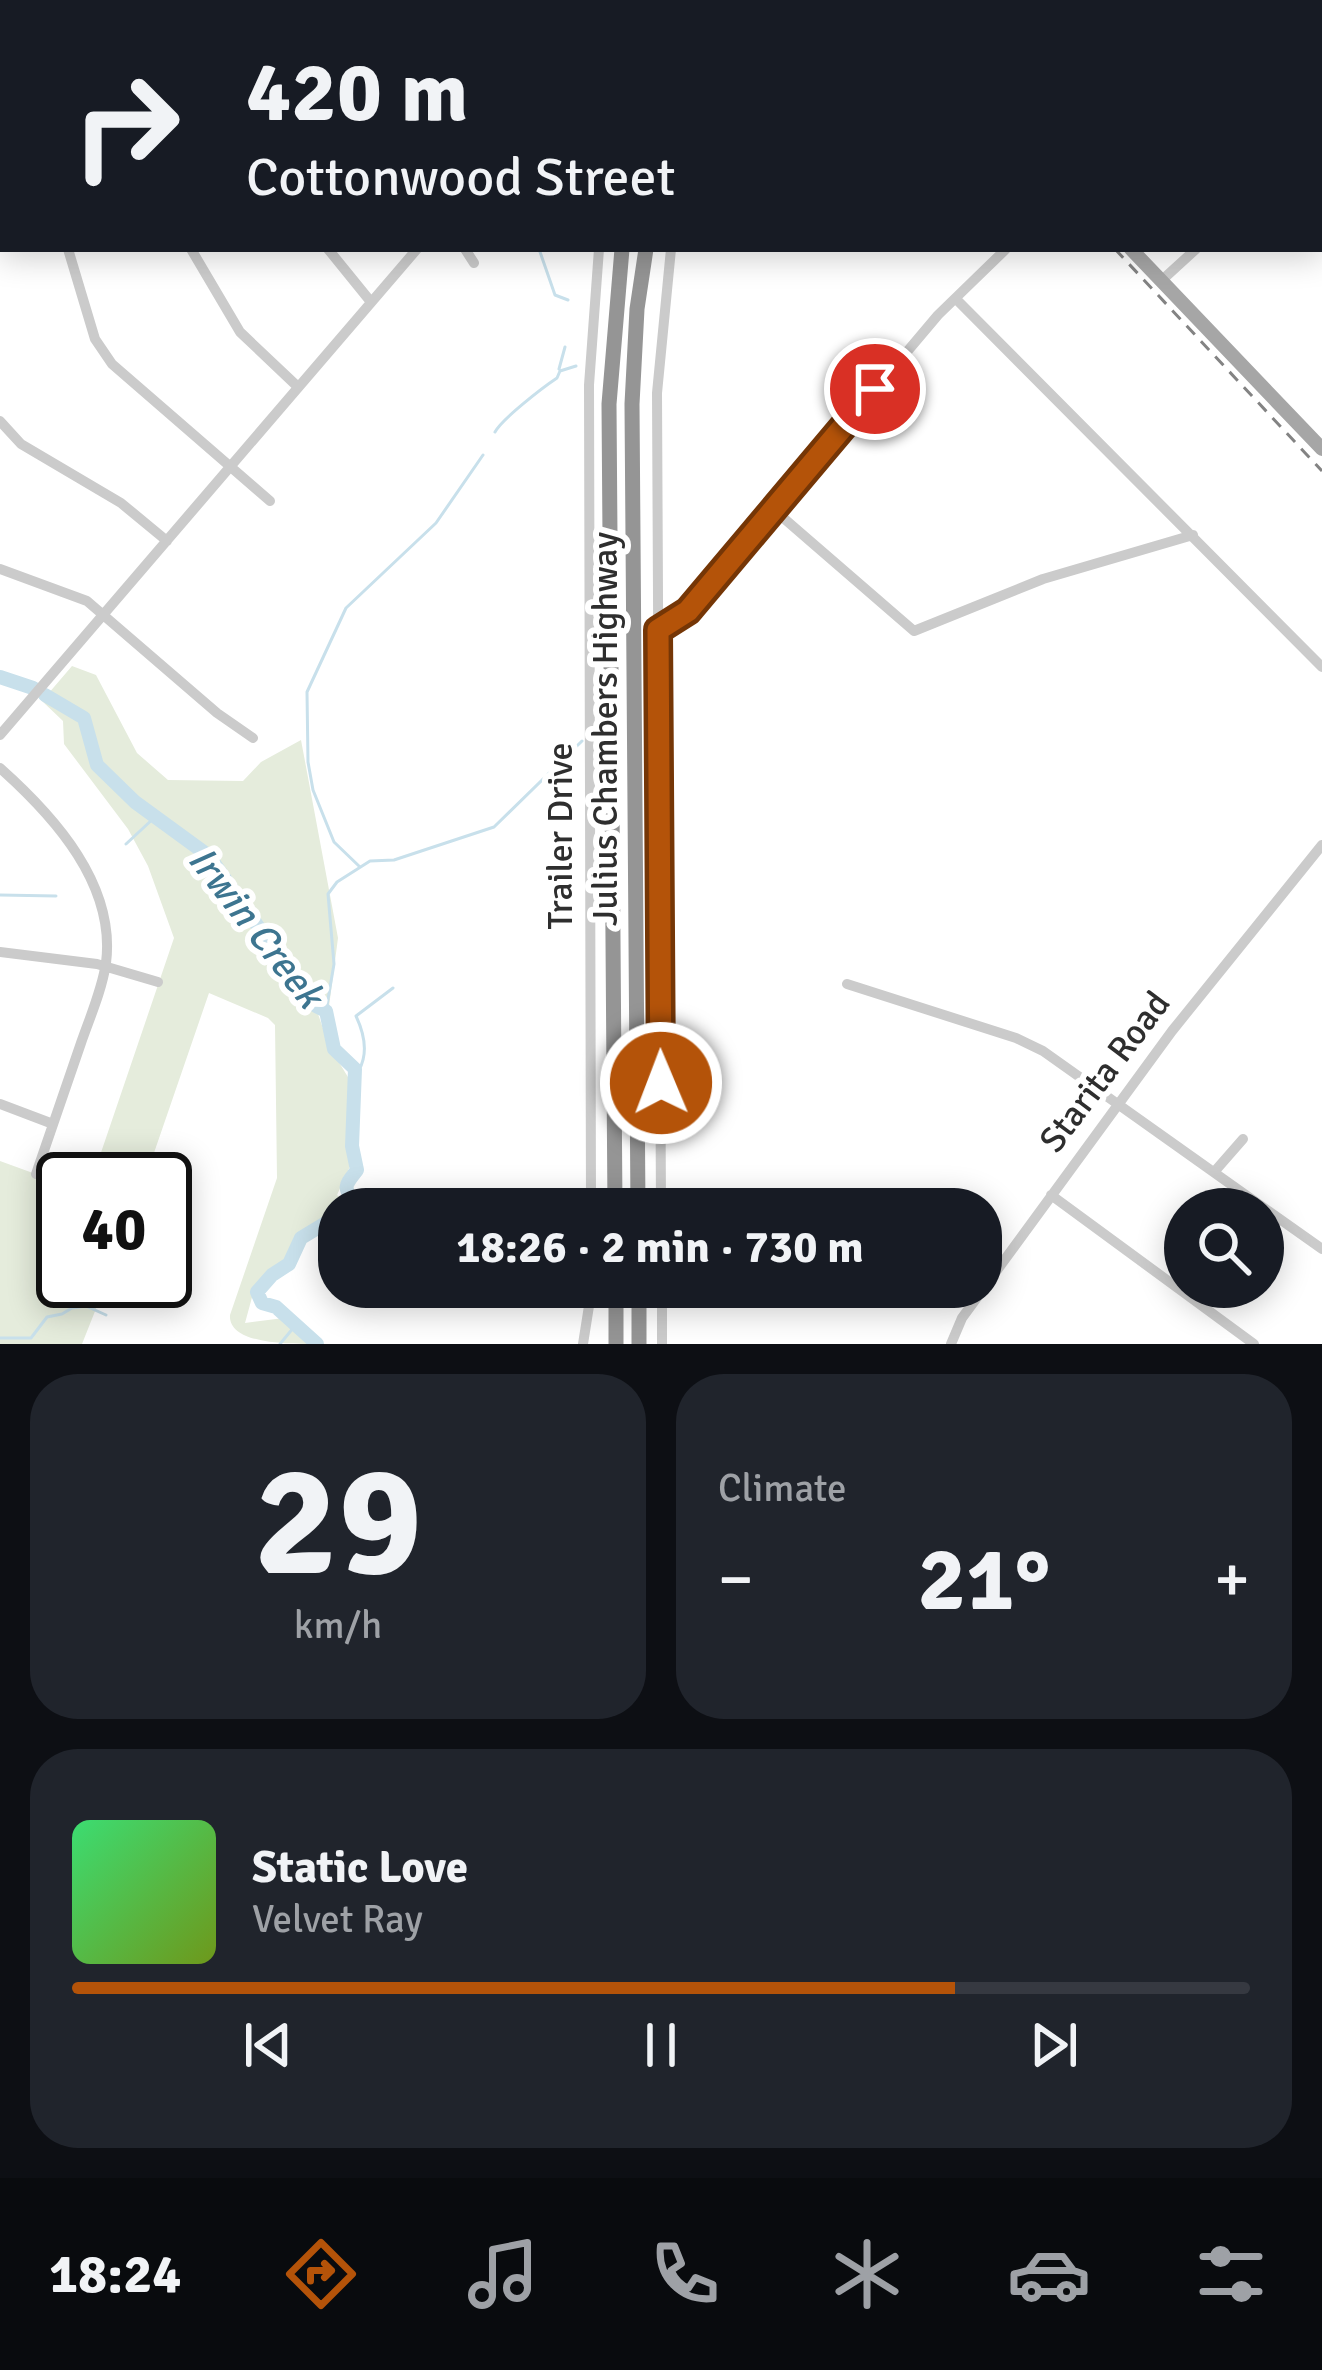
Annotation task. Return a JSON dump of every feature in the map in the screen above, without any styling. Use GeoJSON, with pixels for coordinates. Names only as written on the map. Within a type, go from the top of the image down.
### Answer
{"type":"FeatureCollection","features":[{"type":"Feature","properties":{"kind":"highway","name":"Julius Chambers Highway"},"geometry":{"type":"LineString","coordinates":[[615,1188],[609,404],[622,252]]}},
{"type":"Feature","properties":{"kind":"highway","name":"Julius Chambers Highway"},"geometry":{"type":"LineString","coordinates":[[638,1188],[632,404],[646,252]]}},
{"type":"Feature","properties":{"kind":"highway"},"geometry":{"type":"LineString","coordinates":[[616,1308],[616,1344]]}},
{"type":"Feature","properties":{"kind":"highway"},"geometry":{"type":"LineString","coordinates":[[639,1308],[639,1344]]}},
{"type":"Feature","properties":{"kind":"main road"},"geometry":{"type":"LineString","coordinates":[[1134,252],[1322,448]]}},
{"type":"Feature","properties":{"kind":"street"},"geometry":{"type":"LineString","coordinates":[[69,252],[90,326],[104,354],[271,501]]}},
{"type":"Feature","properties":{"kind":"street"},"geometry":{"type":"LineString","coordinates":[[193,252],[239,332],[298,387]]}},
{"type":"Feature","properties":{"kind":"street"},"geometry":{"type":"LineString","coordinates":[[330,252],[371,302]]}},
{"type":"Feature","properties":{"kind":"street"},"geometry":{"type":"LineString","coordinates":[[0,735],[414,252]]}},
{"type":"Feature","properties":{"kind":"street"},"geometry":{"type":"LineString","coordinates":[[467,252],[474,263]]}},
{"type":"Feature","properties":{"kind":"street","name":"Trailer Drive"},"geometry":{"type":"LineString","coordinates":[[591,1188],[589,385],[599,252]]}},
{"type":"Feature","properties":{"kind":"street"},"geometry":{"type":"LineString","coordinates":[[662,1188],[657,381],[670,252]]}},
{"type":"Feature","properties":{"kind":"street"},"geometry":{"type":"LineString","coordinates":[[658,630],[688,611],[938,315],[1003,252]]}},
{"type":"Feature","properties":{"kind":"street"},"geometry":{"type":"LineString","coordinates":[[1161,281],[1193,252]]}},
{"type":"Feature","properties":{"kind":"street"},"geometry":{"type":"LineString","coordinates":[[956,299],[1322,667]]}},
{"type":"Feature","properties":{"kind":"street"},"geometry":{"type":"LineString","coordinates":[[0,421],[21,444],[101,490],[166,541]]}},
{"type":"Feature","properties":{"kind":"street"},"geometry":{"type":"LineString","coordinates":[[773,509],[914,631],[1043,579],[1192,535]]}},
{"type":"Feature","properties":{"kind":"street"},"geometry":{"type":"LineString","coordinates":[[0,569],[72,593],[253,738]]}},
{"type":"Feature","properties":{"kind":"street"},"geometry":{"type":"LineString","coordinates":[[0,768],[35,802],[88,873],[103,912],[106,966],[43,1152]]}},
{"type":"Feature","properties":{"kind":"street","name":"Starita Road"},"geometry":{"type":"LineString","coordinates":[[951,1344],[962,1318],[1189,1009],[1322,845]]}},
{"type":"Feature","properties":{"kind":"street"},"geometry":{"type":"LineString","coordinates":[[0,952],[106,966],[158,982]]}},
{"type":"Feature","properties":{"kind":"street"},"geometry":{"type":"LineString","coordinates":[[847,984],[1016,1038],[1052,1056],[1322,1249]]}},
{"type":"Feature","properties":{"kind":"street"},"geometry":{"type":"LineString","coordinates":[[0,1104],[53,1124]]}},
{"type":"Feature","properties":{"kind":"street"},"geometry":{"type":"LineString","coordinates":[[1215,1172],[1243,1139]]}},
{"type":"Feature","properties":{"kind":"street"},"geometry":{"type":"LineString","coordinates":[[1051,1196],[1254,1344]]}},
{"type":"Feature","properties":{"kind":"street"},"geometry":{"type":"LineString","coordinates":[[584,1344],[589,1308]]}},
{"type":"Feature","properties":{"kind":"street"},"geometry":{"type":"LineString","coordinates":[[662,1308],[662,1344]]}},
{"type":"Feature","properties":{"kind":"green space"},"geometry":{"type":"Polygon","coordinates":[[[72,666],[96,675],[137,753],[168,780],[243,781],[261,762],[301,740],[338,938],[328,1014],[317,1011],[329,1046],[351,1082],[351,1164],[340,1188],[318,1188],[318,1221],[296,1243],[288,1266],[254,1290],[245,1323],[284,1318],[314,1344],[249,1337],[232,1325],[230,1315],[277,1178],[275,1025],[268,1018],[209,993],[154,1152],[101,1152],[174,938],[148,866],[128,829],[64,744],[63,721],[42,701],[72,666]]]}},
{"type":"Feature","properties":{"kind":"green space"},"geometry":{"type":"Polygon","coordinates":[[[0,1161],[36,1174],[36,1308],[96,1308],[82,1344],[0,1344],[0,1161]]]}},
{"type":"Feature","properties":{"kind":"waterway"},"geometry":{"type":"LineString","coordinates":[[540,252],[555,295],[568,300]]}},
{"type":"Feature","properties":{"kind":"waterway"},"geometry":{"type":"LineString","coordinates":[[559,369],[565,347]]}},
{"type":"Feature","properties":{"kind":"waterway"},"geometry":{"type":"LineString","coordinates":[[495,432],[560,371],[576,366]]}},
{"type":"Feature","properties":{"kind":"waterway"},"geometry":{"type":"LineString","coordinates":[[360,867],[334,842],[313,790],[307,692],[346,608],[436,523],[483,455]]}},
{"type":"Feature","properties":{"kind":"waterway","name":"Irwin Creek"},"geometry":{"type":"LineString","coordinates":[[0,677],[33,688]]}},
{"type":"Feature","properties":{"kind":"waterway","name":"Irwin Creek"},"geometry":{"type":"LineString","coordinates":[[45,695],[84,718],[97,765],[135,802],[209,856],[302,990],[326,1011],[334,1049],[355,1069],[352,1146],[357,1170],[347,1188]]}},
{"type":"Feature","properties":{"kind":"waterway"},"geometry":{"type":"LineString","coordinates":[[326,1011],[334,964],[328,894],[337,882],[370,861],[394,860],[494,827],[582,741]]}},
{"type":"Feature","properties":{"kind":"waterway"},"geometry":{"type":"LineString","coordinates":[[126,844],[155,817]]}},
{"type":"Feature","properties":{"kind":"waterway"},"geometry":{"type":"LineString","coordinates":[[0,895],[56,896]]}},
{"type":"Feature","properties":{"kind":"waterway"},"geometry":{"type":"LineString","coordinates":[[355,1069],[359,1070],[365,1049],[356,1016],[393,988]]}},
{"type":"Feature","properties":{"kind":"waterway","name":"Irwin Creek"},"geometry":{"type":"LineString","coordinates":[[317,1344],[276,1307],[262,1303],[257,1292],[289,1264],[301,1238],[318,1228]]}},
{"type":"Feature","properties":{"kind":"waterway"},"geometry":{"type":"LineString","coordinates":[[0,1338],[31,1338],[47,1317],[72,1308],[86,1306],[106,1315]]}},
{"type":"Feature","properties":{"kind":"waterway"},"geometry":{"type":"LineString","coordinates":[[280,1344],[294,1327]]}},
{"type":"Feature","properties":{"kind":"railway"},"geometry":{"type":"LineString","coordinates":[[1118,252],[1322,471]]}},
{"type":"Feature","properties":{"kind":"route"},"geometry":{"type":"LineString","coordinates":[[661,1083],[658,630],[688,611],[875,389]]}}]}
